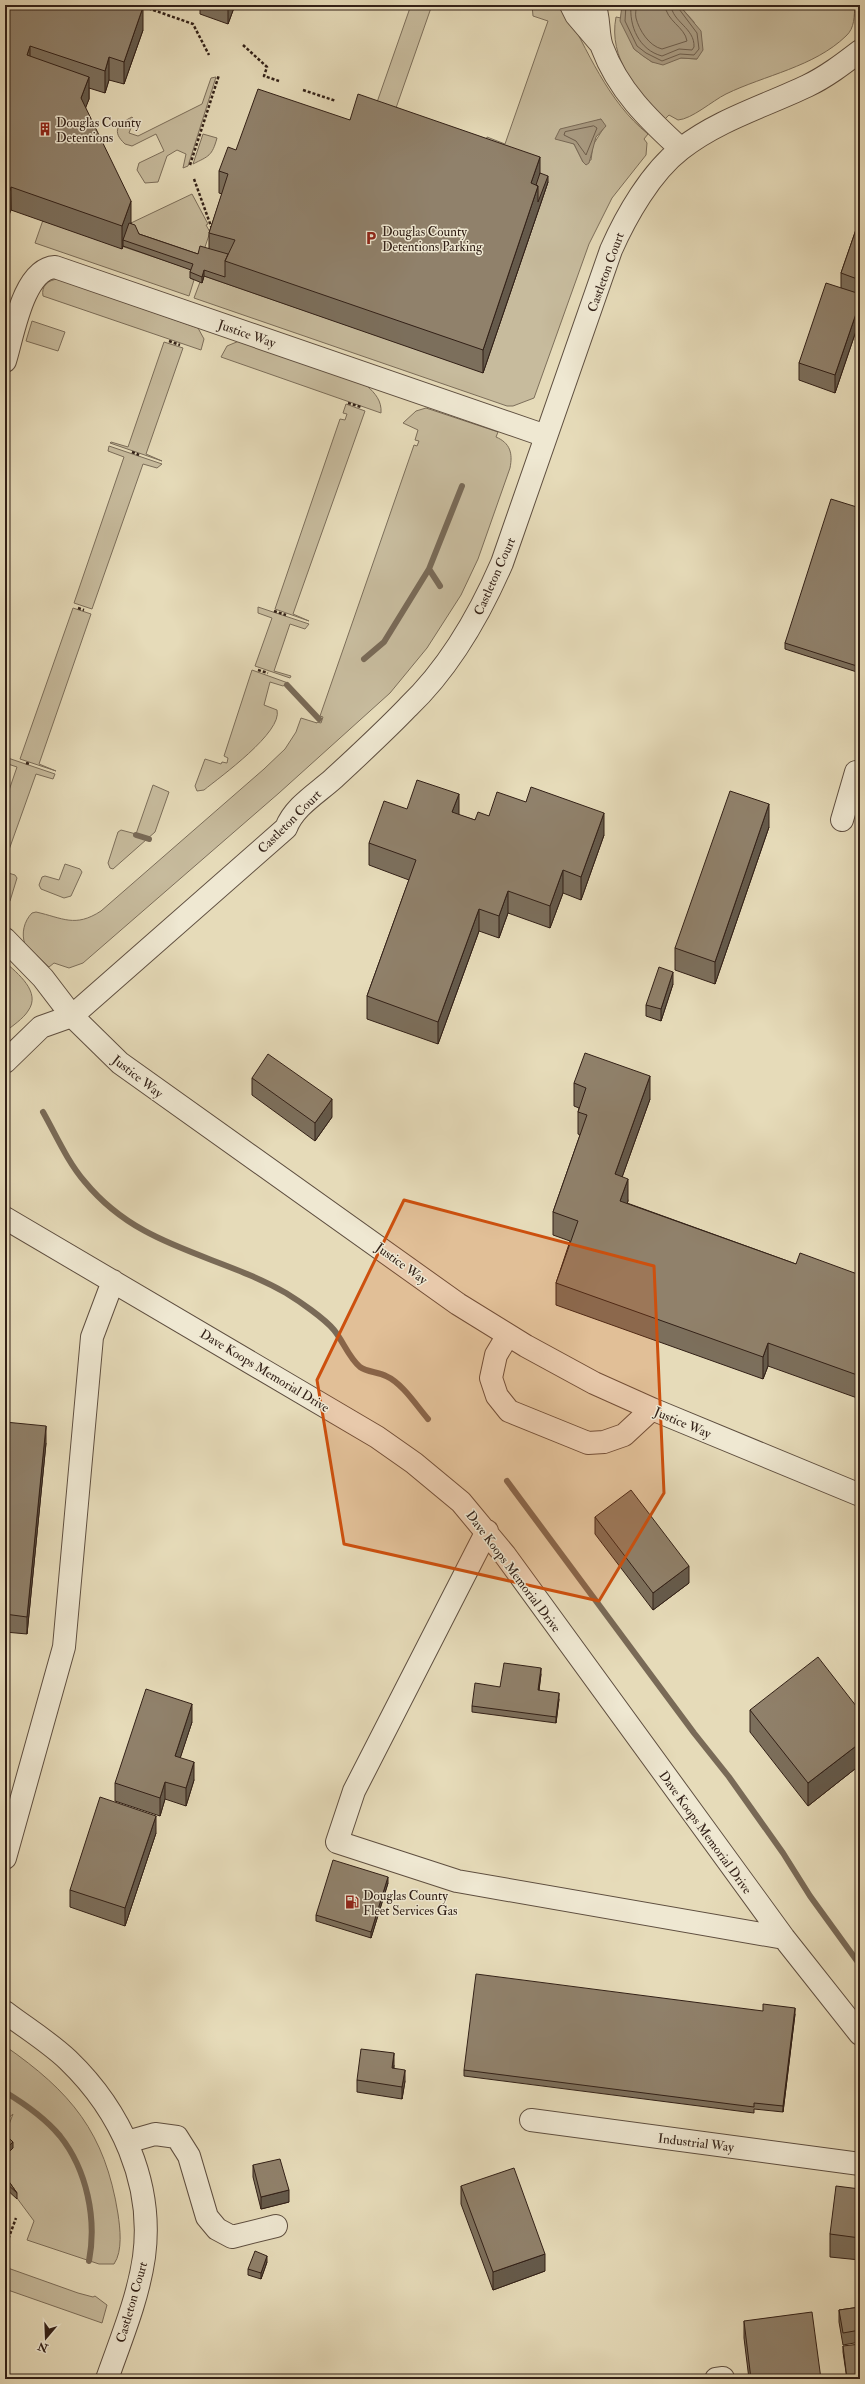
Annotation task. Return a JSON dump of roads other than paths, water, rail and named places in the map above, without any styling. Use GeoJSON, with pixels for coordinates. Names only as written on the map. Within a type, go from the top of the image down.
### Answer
{"type":"FeatureCollection","features":[{"type":"Feature","properties":{"kind":"street"},"geometry":{"type":"LineString","coordinates":[[571,5],[576,15],[599,42]]}},
{"type":"Feature","properties":{"kind":"street"},"geometry":{"type":"LineString","coordinates":[[594,5],[599,42],[610,67],[627,95],[639,110],[681,149]]}},
{"type":"Feature","properties":{"kind":"street","name":"Castleton Court"},"geometry":{"type":"LineString","coordinates":[[5,1062],[41,1027],[72,1016],[286,828],[291,816],[423,692],[464,637],[491,588],[502,563],[611,250],[625,219],[643,192],[681,149],[708,132],[809,85],[842,65],[860,51]]}},
{"type":"Feature","properties":{"kind":"street","name":"Justice Way"},"geometry":{"type":"LineString","coordinates":[[5,362],[27,288],[39,272],[43,269],[55,267],[546,436]]}},
{"type":"Feature","properties":{"kind":"street"},"geometry":{"type":"LineString","coordinates":[[842,820],[856,772]]}},
{"type":"Feature","properties":{"kind":"street","name":"Justice Way"},"geometry":{"type":"LineString","coordinates":[[5,939],[43,978],[72,1016],[107,1052],[153,1089],[269,1167],[458,1304],[508,1335],[594,1383],[652,1409],[860,1495]]}},
{"type":"Feature","properties":{"kind":"street","name":"Dave Koops Memorial Drive"},"geometry":{"type":"LineString","coordinates":[[5,1218],[377,1437],[438,1482],[461,1502],[486,1531],[784,1938],[860,2034]]}},
{"type":"Feature","properties":{"kind":"street"},"geometry":{"type":"LineString","coordinates":[[5,1858],[64,1647],[92,1337],[113,1281]]}},
{"type":"Feature","properties":{"kind":"street"},"geometry":{"type":"LineString","coordinates":[[508,1335],[496,1355],[490,1378],[497,1396],[509,1410],[588,1443],[604,1442],[624,1435],[652,1409]]}},
{"type":"Feature","properties":{"kind":"street"},"geometry":{"type":"LineString","coordinates":[[486,1531],[354,1791],[337,1842],[457,1881],[784,1938]]}},
{"type":"Feature","properties":{"kind":"street","name":"Castleton Court"},"geometry":{"type":"LineString","coordinates":[[5,2012],[49,2044],[80,2072],[105,2104],[127,2142],[144,2200],[146,2241],[135,2298],[107,2379]]}},
{"type":"Feature","properties":{"kind":"street","name":"Industrial Way"},"geometry":{"type":"LineString","coordinates":[[531,2120],[860,2164]]}},
{"type":"Feature","properties":{"kind":"street"},"geometry":{"type":"LineString","coordinates":[[127,2142],[155,2134],[177,2137],[189,2156],[207,2217],[217,2229],[232,2237],[276,2226]]}},
{"type":"Feature","properties":{"kind":"water"},"geometry":{"type":"Polygon","coordinates":[[[622,5],[679,5],[701,31],[703,50],[697,59],[681,58],[663,65],[652,62],[634,49],[620,21],[622,5]]]}},
{"type":"Feature","properties":{"kind":"water"},"geometry":{"type":"Polygon","coordinates":[[[601,119],[606,126],[596,137],[589,163],[586,165],[574,144],[555,139],[560,129],[601,119]]]}},
{"type":"Feature","properties":{"kind":"waterway"},"geometry":{"type":"LineString","coordinates":[[440,586],[429,569],[462,486]]}},
{"type":"Feature","properties":{"kind":"waterway"},"geometry":{"type":"LineString","coordinates":[[364,659],[384,642],[429,569]]}},
{"type":"Feature","properties":{"kind":"waterway"},"geometry":{"type":"LineString","coordinates":[[287,685],[319,719]]}},
{"type":"Feature","properties":{"kind":"waterway"},"geometry":{"type":"LineString","coordinates":[[136,835],[149,839]]}},
{"type":"Feature","properties":{"kind":"waterway"},"geometry":{"type":"LineString","coordinates":[[43,1112],[62,1148],[79,1174],[107,1204],[130,1222],[154,1236],[180,1248],[260,1279],[298,1300],[330,1325],[360,1367],[392,1379],[414,1401],[428,1419]]}},
{"type":"Feature","properties":{"kind":"waterway"},"geometry":{"type":"LineString","coordinates":[[507,1481],[694,1733],[729,1777],[783,1853],[810,1896],[860,1965]]}},
{"type":"Feature","properties":{"kind":"waterway"},"geometry":{"type":"LineString","coordinates":[[5,2092],[20,2101],[48,2123],[60,2136],[77,2164],[88,2196],[90,2212],[92,2229],[89,2261]]}},
{"type":"Feature","properties":{"kind":"place","name":"Douglas County Detentions"},"geometry":{"type":"Point","coordinates":[45,129]}},
{"type":"Feature","properties":{"kind":"place","name":"Douglas County Detentions Parking"},"geometry":{"type":"Point","coordinates":[371,238]}},
{"type":"Feature","properties":{"kind":"place","name":"Douglas County Fleet Services Gas"},"geometry":{"type":"Point","coordinates":[352,1902]}}]}
